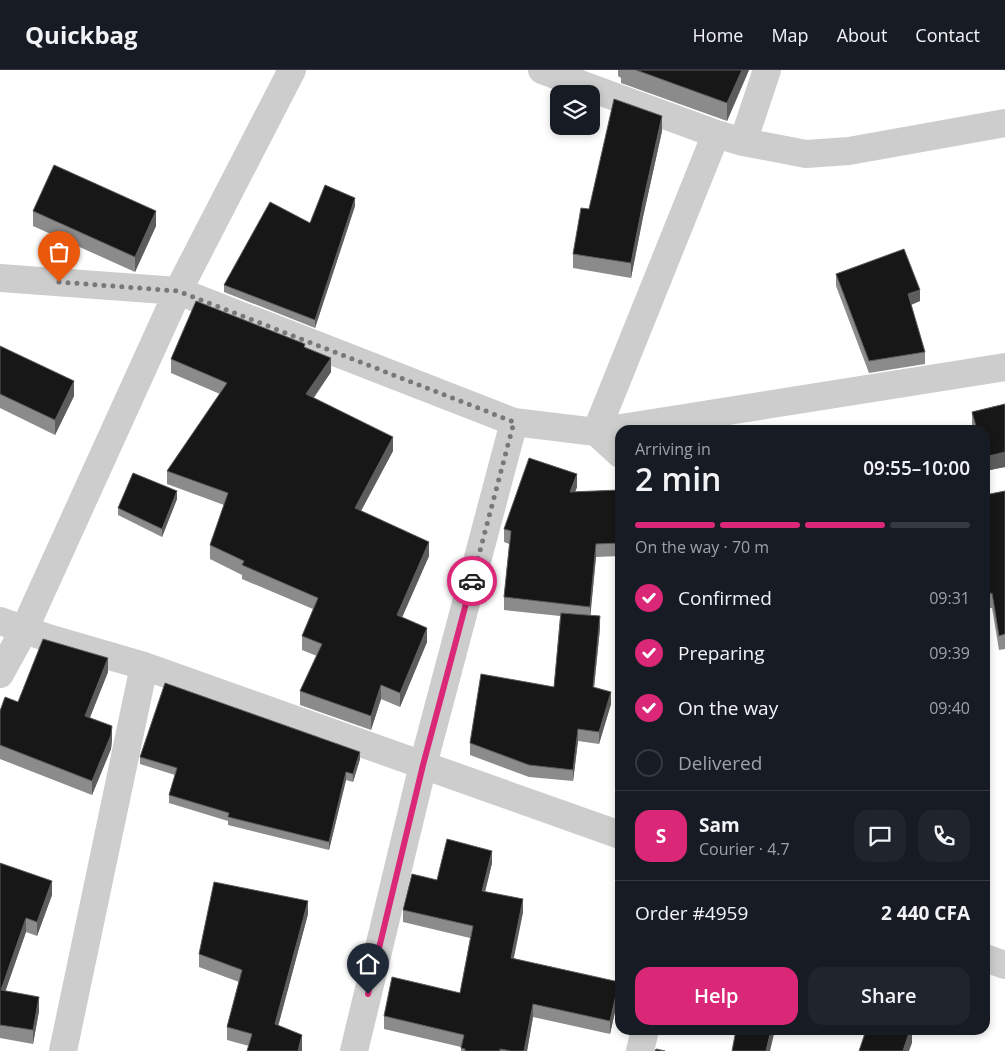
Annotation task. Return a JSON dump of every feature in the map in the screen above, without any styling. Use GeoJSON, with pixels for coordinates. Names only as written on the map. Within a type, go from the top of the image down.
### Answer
{"type":"FeatureCollection","features":[{"type":"Feature","properties":{"kind":"street"},"geometry":{"type":"LineString","coordinates":[[0,674],[12,626],[178,291],[292,70]]}},
{"type":"Feature","properties":{"kind":"street"},"geometry":{"type":"LineString","coordinates":[[542,70],[716,134],[743,142],[806,154],[849,151],[1005,124]]}},
{"type":"Feature","properties":{"kind":"street"},"geometry":{"type":"LineString","coordinates":[[743,142],[766,70]]}},
{"type":"Feature","properties":{"kind":"street"},"geometry":{"type":"LineString","coordinates":[[596,432],[716,134]]}},
{"type":"Feature","properties":{"kind":"street"},"geometry":{"type":"LineString","coordinates":[[0,278],[178,291],[514,422],[596,432],[615,429]]}},
{"type":"Feature","properties":{"kind":"street"},"geometry":{"type":"LineString","coordinates":[[640,425],[1005,367]]}},
{"type":"Feature","properties":{"kind":"street"},"geometry":{"type":"LineString","coordinates":[[354,1051],[423,765],[514,422]]}},
{"type":"Feature","properties":{"kind":"street"},"geometry":{"type":"LineString","coordinates":[[596,432],[615,449]]}},
{"type":"Feature","properties":{"kind":"street"},"geometry":{"type":"LineString","coordinates":[[12,626],[144,666],[615,833]]}},
{"type":"Feature","properties":{"kind":"street"},"geometry":{"type":"LineString","coordinates":[[63,1051],[144,666]]}},
{"type":"Feature","properties":{"kind":"street"},"geometry":{"type":"LineString","coordinates":[[990,960],[1005,965]]}},
{"type":"Feature","properties":{"kind":"street"},"geometry":{"type":"LineString","coordinates":[[640,1051],[644,1035]]}},
{"type":"Feature","properties":{"kind":"building"},"geometry":{"type":"Polygon","coordinates":[[[636,70],[742,70],[727,103],[636,70]]]}},
{"type":"Feature","properties":{"kind":"building"},"geometry":{"type":"Polygon","coordinates":[[[614,99],[662,116],[631,263],[573,254],[581,208],[589,209],[614,99]]]}},
{"type":"Feature","properties":{"kind":"building"},"geometry":{"type":"Polygon","coordinates":[[[54,165],[156,211],[135,257],[33,211],[54,165]]]}},
{"type":"Feature","properties":{"kind":"building"},"geometry":{"type":"Polygon","coordinates":[[[325,185],[355,198],[315,320],[224,285],[270,202],[310,223],[325,185]]]}},
{"type":"Feature","properties":{"kind":"building"},"geometry":{"type":"Polygon","coordinates":[[[904,249],[920,290],[908,294],[925,352],[869,361],[836,274],[904,249]]]}},
{"type":"Feature","properties":{"kind":"building"},"geometry":{"type":"Polygon","coordinates":[[[196,301],[305,344],[304,347],[331,358],[306,394],[393,437],[355,508],[429,542],[397,615],[427,628],[400,693],[381,685],[371,716],[300,691],[322,644],[302,636],[318,598],[242,565],[244,561],[210,545],[228,493],[167,471],[227,383],[171,359],[196,301]]]}},
{"type":"Feature","properties":{"kind":"building"},"geometry":{"type":"Polygon","coordinates":[[[0,346],[74,381],[55,420],[0,394],[0,346]]]}},
{"type":"Feature","properties":{"kind":"building"},"geometry":{"type":"Polygon","coordinates":[[[1005,404],[1005,452],[990,456],[990,425],[976,425],[972,412],[1005,404]]]}},
{"type":"Feature","properties":{"kind":"building"},"geometry":{"type":"Polygon","coordinates":[[[529,458],[577,474],[570,492],[615,490],[615,543],[596,544],[590,607],[504,597],[511,531],[504,529],[529,458]]]}},
{"type":"Feature","properties":{"kind":"building"},"geometry":{"type":"Polygon","coordinates":[[[133,473],[177,491],[162,529],[118,508],[133,473]]]}},
{"type":"Feature","properties":{"kind":"building"},"geometry":{"type":"Polygon","coordinates":[[[1005,491],[1005,634],[999,636],[992,593],[990,594],[990,494],[1005,491]]]}},
{"type":"Feature","properties":{"kind":"building"},"geometry":{"type":"Polygon","coordinates":[[[561,613],[600,616],[593,687],[611,692],[599,732],[578,729],[573,770],[529,765],[470,743],[481,674],[554,687],[561,613]]]}},
{"type":"Feature","properties":{"kind":"building"},"geometry":{"type":"Polygon","coordinates":[[[43,639],[108,658],[85,716],[112,726],[111,735],[92,781],[0,745],[0,711],[5,697],[18,702],[43,639]]]}},
{"type":"Feature","properties":{"kind":"building"},"geometry":{"type":"Polygon","coordinates":[[[165,683],[360,752],[353,774],[346,772],[329,842],[228,817],[229,813],[169,795],[177,768],[140,757],[165,683]]]}},
{"type":"Feature","properties":{"kind":"building"},"geometry":{"type":"Polygon","coordinates":[[[447,839],[492,851],[482,891],[523,899],[511,958],[615,981],[615,999],[610,1021],[533,1004],[524,1051],[500,1049],[500,1051],[465,1051],[465,1049],[461,1048],[464,1035],[384,1016],[392,977],[460,993],[473,926],[403,910],[412,874],[437,880],[447,839]]]}},
{"type":"Feature","properties":{"kind":"building"},"geometry":{"type":"Polygon","coordinates":[[[0,863],[52,881],[37,922],[26,918],[1,990],[39,997],[33,1030],[0,1025],[0,863]]]}},
{"type":"Feature","properties":{"kind":"building"},"geometry":{"type":"Polygon","coordinates":[[[214,882],[308,901],[275,1024],[302,1035],[298,1051],[247,1051],[252,1034],[227,1027],[242,970],[199,954],[214,882]]]}},
{"type":"Feature","properties":{"kind":"building"},"geometry":{"type":"Polygon","coordinates":[[[735,1035],[770,1035],[766,1051],[732,1051],[735,1035]]]}},
{"type":"Feature","properties":{"kind":"building"},"geometry":{"type":"Polygon","coordinates":[[[864,1035],[908,1035],[903,1051],[859,1051],[864,1035]]]}},
{"type":"Feature","properties":{"kind":"way so far"},"geometry":{"type":"LineString","coordinates":[[59,282],[178,291],[514,422],[472,581]]}},
{"type":"Feature","properties":{"kind":"route"},"geometry":{"type":"LineString","coordinates":[[368,994],[423,765],[472,581]]}}]}
